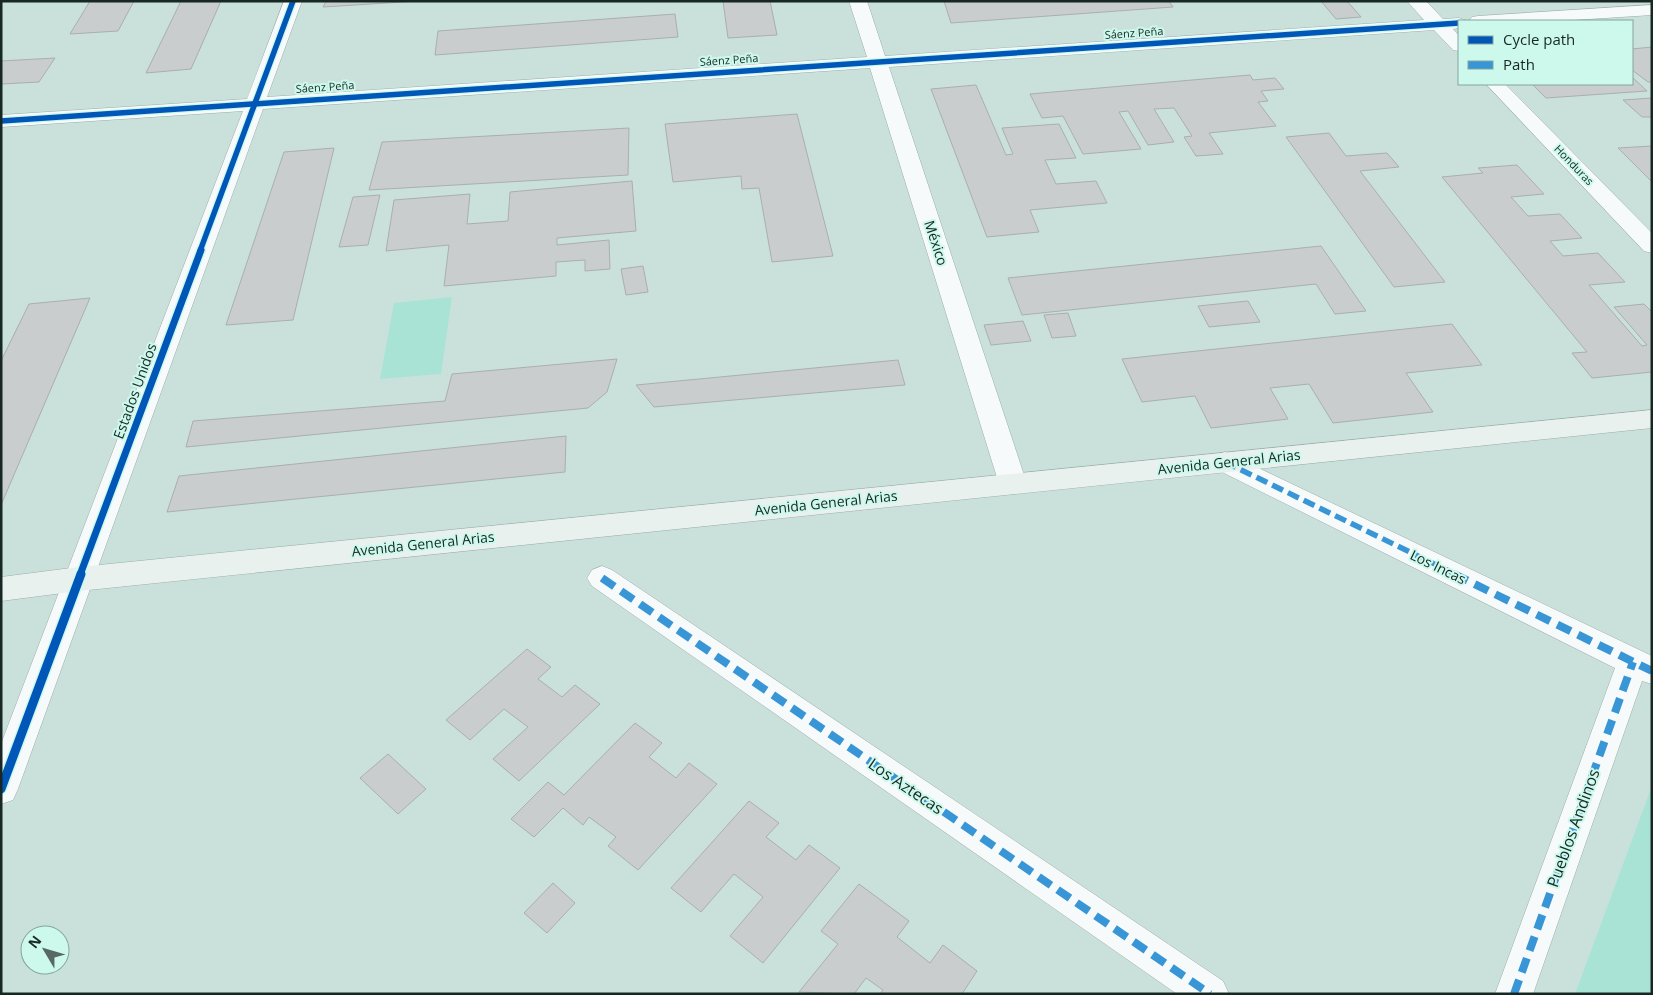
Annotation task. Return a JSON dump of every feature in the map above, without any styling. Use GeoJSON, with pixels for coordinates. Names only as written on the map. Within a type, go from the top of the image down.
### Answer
{"type":"FeatureCollection","features":[{"type":"Feature","properties":{"kind":"main road","name":"Avenida General Arias"},"geometry":{"type":"LineString","coordinates":[[1,589],[79,579],[1652,419]]}},
{"type":"Feature","properties":{"kind":"street","name":"Estados Unidos"},"geometry":{"type":"LineString","coordinates":[[1,789],[293,1]]}},
{"type":"Feature","properties":{"kind":"street","name":"México"},"geometry":{"type":"LineString","coordinates":[[858,1],[1013,484]]}},
{"type":"Feature","properties":{"kind":"street"},"geometry":{"type":"LineString","coordinates":[[1416,1],[1458,45]]}},
{"type":"Feature","properties":{"kind":"street"},"geometry":{"type":"LineString","coordinates":[[1494,20],[1652,10]]}},
{"type":"Feature","properties":{"kind":"street","name":"Sáenz Peña"},"geometry":{"type":"LineString","coordinates":[[1,120],[1458,22]]}},
{"type":"Feature","properties":{"kind":"street","name":"Honduras"},"geometry":{"type":"LineString","coordinates":[[1497,85],[1652,246]]}},
{"type":"Feature","properties":{"kind":"street","name":"Los Incas"},"geometry":{"type":"LineString","coordinates":[[1225,462],[1642,667]]}},
{"type":"Feature","properties":{"kind":"street","name":"Los Aztecas"},"geometry":{"type":"LineString","coordinates":[[602,578],[1210,994]]}},
{"type":"Feature","properties":{"kind":"street","name":"Pueblos Andinos"},"geometry":{"type":"LineString","coordinates":[[1514,994],[1642,667]]}},
{"type":"Feature","properties":{"kind":"green space"},"geometry":{"type":"Polygon","coordinates":[[[452,297],[441,374],[380,379],[394,303],[452,297]]]}},
{"type":"Feature","properties":{"kind":"green space"},"geometry":{"type":"Polygon","coordinates":[[[1652,786],[1652,994],[1575,994],[1652,786]]]}},
{"type":"Feature","properties":{"kind":"building"},"geometry":{"type":"Polygon","coordinates":[[[90,1],[134,1],[118,31],[70,34],[90,1]]]}},
{"type":"Feature","properties":{"kind":"building"},"geometry":{"type":"Polygon","coordinates":[[[181,1],[221,1],[191,69],[146,73],[181,1]]]}},
{"type":"Feature","properties":{"kind":"building"},"geometry":{"type":"Polygon","coordinates":[[[326,1],[418,1],[323,7],[326,1]]]}},
{"type":"Feature","properties":{"kind":"building"},"geometry":{"type":"Polygon","coordinates":[[[723,1],[770,1],[777,35],[728,38],[723,1]]]}},
{"type":"Feature","properties":{"kind":"building"},"geometry":{"type":"Polygon","coordinates":[[[944,1],[1169,1],[1173,7],[951,23],[944,1]]]}},
{"type":"Feature","properties":{"kind":"building"},"geometry":{"type":"Polygon","coordinates":[[[1321,1],[1347,1],[1361,17],[1336,19],[1321,1]]]}},
{"type":"Feature","properties":{"kind":"building"},"geometry":{"type":"Polygon","coordinates":[[[675,14],[678,37],[435,55],[438,31],[675,14]]]}},
{"type":"Feature","properties":{"kind":"building"},"geometry":{"type":"Polygon","coordinates":[[[1652,47],[1652,82],[1648,82],[1633,71],[1633,49],[1652,47]]]}},
{"type":"Feature","properties":{"kind":"building"},"geometry":{"type":"Polygon","coordinates":[[[55,58],[39,82],[1,84],[1,61],[55,58]]]}},
{"type":"Feature","properties":{"kind":"building"},"geometry":{"type":"Polygon","coordinates":[[[1250,75],[1253,80],[1275,78],[1284,89],[1261,91],[1268,101],[1258,102],[1276,126],[1209,133],[1223,154],[1196,156],[1184,137],[1192,136],[1174,108],[1154,109],[1174,142],[1148,145],[1128,111],[1119,112],[1141,149],[1083,154],[1063,116],[1042,118],[1030,94],[1250,75]]]}},
{"type":"Feature","properties":{"kind":"building"},"geometry":{"type":"Polygon","coordinates":[[[1633,78],[1647,91],[1546,98],[1533,85],[1633,85],[1633,78]]]}},
{"type":"Feature","properties":{"kind":"building"},"geometry":{"type":"Polygon","coordinates":[[[976,85],[1006,155],[1013,154],[1002,128],[1059,124],[1076,158],[1045,160],[1056,184],[1096,181],[1107,203],[1030,210],[1039,232],[987,237],[931,89],[976,85]]]}},
{"type":"Feature","properties":{"kind":"building"},"geometry":{"type":"Polygon","coordinates":[[[1652,98],[1652,117],[1642,117],[1623,100],[1652,98]]]}},
{"type":"Feature","properties":{"kind":"building"},"geometry":{"type":"Polygon","coordinates":[[[797,114],[833,256],[772,262],[759,188],[742,189],[741,176],[673,182],[665,124],[797,114]]]}},
{"type":"Feature","properties":{"kind":"building"},"geometry":{"type":"Polygon","coordinates":[[[629,128],[628,175],[369,190],[382,142],[629,128]]]}},
{"type":"Feature","properties":{"kind":"building"},"geometry":{"type":"Polygon","coordinates":[[[1329,133],[1346,156],[1387,153],[1399,167],[1360,171],[1445,282],[1394,287],[1286,137],[1329,133]]]}},
{"type":"Feature","properties":{"kind":"building"},"geometry":{"type":"Polygon","coordinates":[[[1652,146],[1652,182],[1618,148],[1652,146]]]}},
{"type":"Feature","properties":{"kind":"building"},"geometry":{"type":"Polygon","coordinates":[[[334,148],[293,320],[226,325],[284,152],[334,148]]]}},
{"type":"Feature","properties":{"kind":"building"},"geometry":{"type":"Polygon","coordinates":[[[1517,165],[1544,194],[1511,197],[1528,216],[1560,214],[1582,238],[1550,241],[1563,256],[1598,253],[1625,282],[1589,285],[1642,346],[1647,345],[1614,307],[1644,304],[1652,312],[1652,372],[1592,378],[1572,353],[1587,352],[1442,177],[1483,173],[1478,168],[1517,165]]]}},
{"type":"Feature","properties":{"kind":"building"},"geometry":{"type":"Polygon","coordinates":[[[632,181],[636,231],[557,238],[557,245],[609,240],[610,269],[585,271],[585,260],[556,262],[556,276],[444,286],[449,245],[386,251],[394,200],[470,194],[467,224],[508,221],[510,192],[632,181]]]}},
{"type":"Feature","properties":{"kind":"building"},"geometry":{"type":"Polygon","coordinates":[[[380,195],[368,245],[339,247],[353,197],[380,195]]]}},
{"type":"Feature","properties":{"kind":"building"},"geometry":{"type":"Polygon","coordinates":[[[1321,246],[1366,311],[1335,314],[1316,284],[1022,315],[1008,278],[1321,246]]]}},
{"type":"Feature","properties":{"kind":"building"},"geometry":{"type":"Polygon","coordinates":[[[643,266],[648,292],[626,295],[621,269],[643,266]]]}},
{"type":"Feature","properties":{"kind":"building"},"geometry":{"type":"Polygon","coordinates":[[[90,298],[1,505],[1,361],[29,304],[90,298]]]}},
{"type":"Feature","properties":{"kind":"building"},"geometry":{"type":"Polygon","coordinates":[[[1248,301],[1260,322],[1209,327],[1198,306],[1248,301]]]}},
{"type":"Feature","properties":{"kind":"building"},"geometry":{"type":"Polygon","coordinates":[[[1068,313],[1076,336],[1052,338],[1044,315],[1068,313]]]}},
{"type":"Feature","properties":{"kind":"building"},"geometry":{"type":"Polygon","coordinates":[[[1023,321],[1031,341],[991,345],[984,325],[1023,321]]]}},
{"type":"Feature","properties":{"kind":"building"},"geometry":{"type":"Polygon","coordinates":[[[1452,324],[1482,365],[1406,373],[1433,412],[1333,423],[1309,384],[1270,388],[1288,419],[1211,428],[1195,396],[1142,402],[1122,359],[1452,324]]]}},
{"type":"Feature","properties":{"kind":"building"},"geometry":{"type":"Polygon","coordinates":[[[617,359],[607,392],[588,408],[186,447],[193,421],[445,401],[452,374],[617,359]]]}},
{"type":"Feature","properties":{"kind":"building"},"geometry":{"type":"Polygon","coordinates":[[[898,360],[905,385],[654,407],[636,385],[898,360]]]}},
{"type":"Feature","properties":{"kind":"building"},"geometry":{"type":"Polygon","coordinates":[[[566,436],[565,472],[167,512],[179,476],[566,436]]]}},
{"type":"Feature","properties":{"kind":"building"},"geometry":{"type":"Polygon","coordinates":[[[527,649],[551,667],[538,679],[562,697],[575,685],[600,704],[519,781],[493,759],[528,727],[504,709],[470,740],[446,720],[527,649]]]}},
{"type":"Feature","properties":{"kind":"building"},"geometry":{"type":"Polygon","coordinates":[[[635,723],[662,743],[649,757],[676,778],[689,763],[717,784],[638,870],[608,846],[616,837],[589,817],[583,825],[563,808],[534,837],[511,819],[548,782],[564,795],[635,723]]]}},
{"type":"Feature","properties":{"kind":"building"},"geometry":{"type":"Polygon","coordinates":[[[388,754],[426,789],[398,814],[360,778],[388,754]]]}},
{"type":"Feature","properties":{"kind":"building"},"geometry":{"type":"Polygon","coordinates":[[[749,801],[779,823],[766,837],[796,860],[809,845],[840,868],[763,963],[730,936],[763,897],[734,874],[701,912],[671,888],[749,801]]]}},
{"type":"Feature","properties":{"kind":"building"},"geometry":{"type":"Polygon","coordinates":[[[553,883],[575,903],[547,933],[524,913],[553,883]]]}},
{"type":"Feature","properties":{"kind":"building"},"geometry":{"type":"Polygon","coordinates":[[[859,884],[909,921],[897,937],[930,963],[943,945],[977,971],[962,994],[880,994],[883,990],[866,978],[854,994],[799,992],[838,944],[821,931],[859,884]]]}},
{"type":"Feature","properties":{"kind":"marked path"},"geometry":{"type":"LineString","coordinates":[[1225,462],[1652,671]]}},
{"type":"Feature","properties":{"kind":"marked path"},"geometry":{"type":"LineString","coordinates":[[602,578],[1210,994]]}},
{"type":"Feature","properties":{"kind":"marked path"},"geometry":{"type":"LineString","coordinates":[[1514,994],[1633,662]]}},
{"type":"Feature","properties":{"kind":"cycle path"},"geometry":{"type":"LineString","coordinates":[[1,789],[293,1]]}},
{"type":"Feature","properties":{"kind":"cycle path"},"geometry":{"type":"LineString","coordinates":[[1,121],[1458,23]]}}]}
